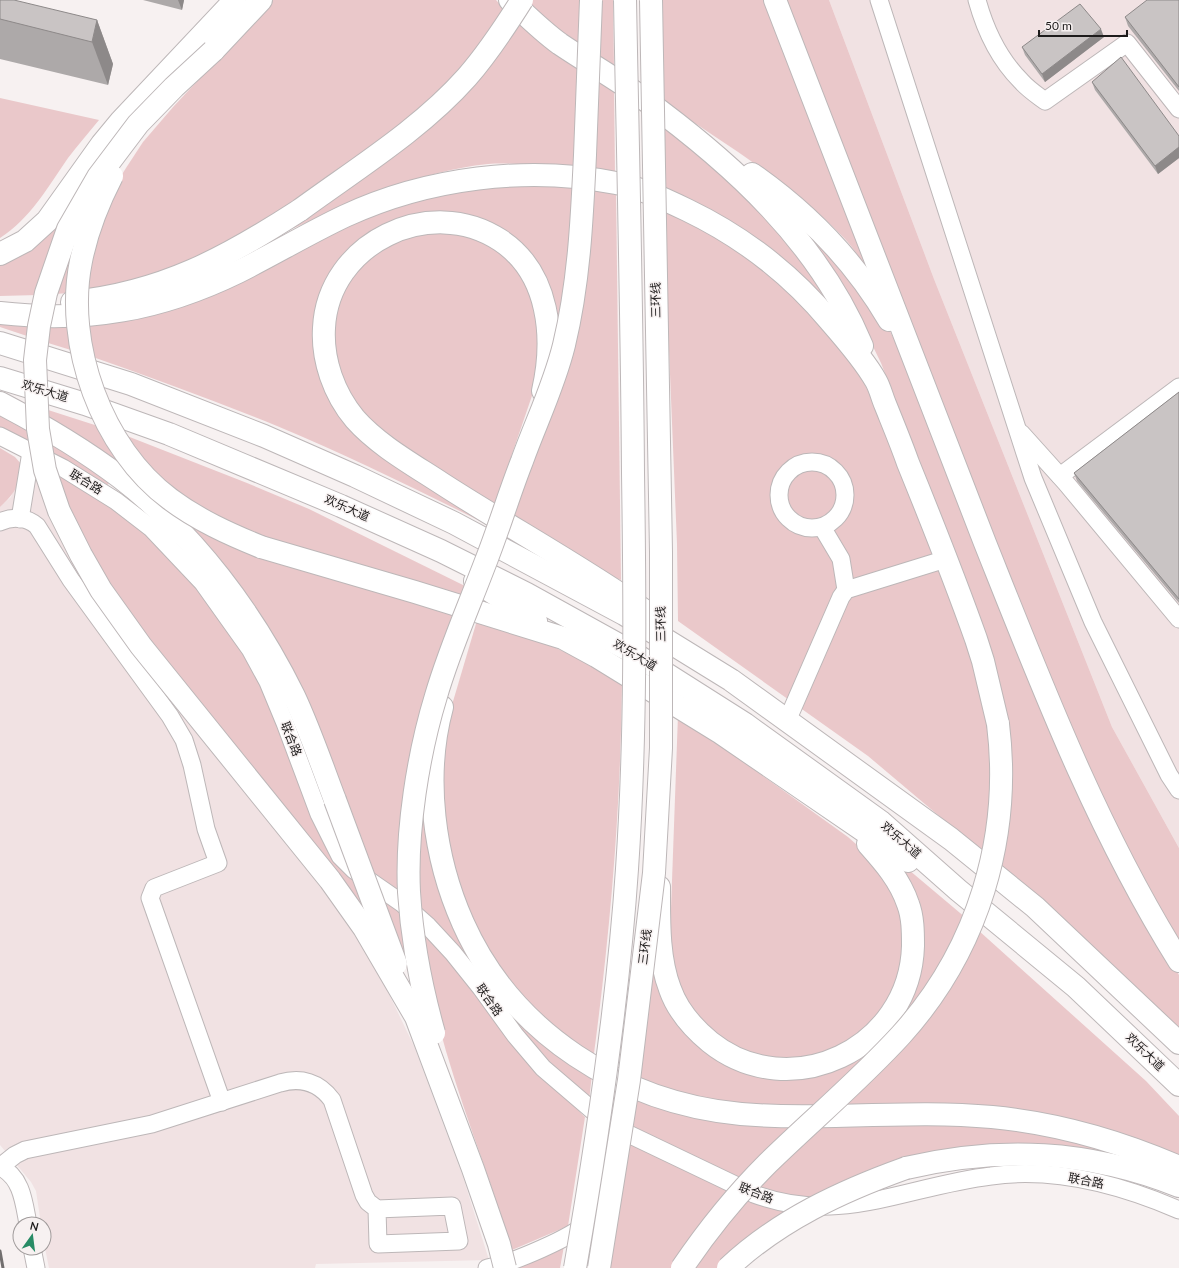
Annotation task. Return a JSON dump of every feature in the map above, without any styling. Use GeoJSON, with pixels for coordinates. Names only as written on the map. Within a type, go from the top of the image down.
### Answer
{"type":"FeatureCollection","features":[{"type":"Feature","properties":{"kind":"highway"},"geometry":{"type":"LineString","coordinates":[[0,254],[20,244],[47,221],[102,144],[121,121],[236,0]]}},
{"type":"Feature","properties":{"kind":"highway"},"geometry":{"type":"LineString","coordinates":[[261,0],[138,124],[95,182],[68,229],[48,287],[37,339],[35,380],[41,453],[58,510],[80,555],[101,590],[141,646],[330,880],[364,928],[416,1016]]}},
{"type":"Feature","properties":{"kind":"highway"},"geometry":{"type":"LineString","coordinates":[[510,0],[535,24],[561,44],[644,99],[689,134],[757,193],[779,216],[820,268],[840,301],[857,336],[946,559],[983,661],[998,724],[1002,794],[995,848],[989,877],[980,904],[968,934],[946,977],[927,1004],[882,1056],[767,1164],[737,1197],[713,1224],[682,1268]]}},
{"type":"Feature","properties":{"kind":"highway"},"geometry":{"type":"LineString","coordinates":[[0,305],[91,300],[131,293],[167,282],[202,268],[228,254],[300,210],[419,122],[443,101],[483,57],[506,26],[522,0]]}},
{"type":"Feature","properties":{"kind":"highway"},"geometry":{"type":"LineString","coordinates":[[473,1169],[423,989],[411,919],[409,889],[411,831],[425,740],[440,682],[536,424],[552,385],[564,347],[578,269],[582,233],[591,0]]}},
{"type":"Feature","properties":{"kind":"highway","name":"三环线"},"geometry":{"type":"LineString","coordinates":[[575,1268],[599,1125],[619,970],[627,869],[633,748],[634,521],[631,257],[625,0]]}},
{"type":"Feature","properties":{"kind":"highway","name":"三环线"},"geometry":{"type":"LineString","coordinates":[[599,1268],[629,1080],[654,873],[661,748],[662,646],[651,0]]}},
{"type":"Feature","properties":{"kind":"highway"},"geometry":{"type":"LineString","coordinates":[[775,0],[889,292],[914,362],[1061,734],[1153,919],[1179,961]]}},
{"type":"Feature","properties":{"kind":"highway"},"geometry":{"type":"LineString","coordinates":[[212,50],[134,143],[106,189],[91,223],[81,262],[78,295],[79,327],[91,387],[105,418],[127,455],[152,484],[169,499],[227,533],[261,546],[563,638]]}},
{"type":"Feature","properties":{"kind":"highway"},"geometry":{"type":"LineString","coordinates":[[689,134],[775,191],[827,238],[860,274],[914,362]]}},
{"type":"Feature","properties":{"kind":"highway"},"geometry":{"type":"LineString","coordinates":[[0,313],[45,316],[95,315],[128,311],[185,295],[239,271],[345,216],[402,195],[445,184],[486,178],[566,177],[617,184],[646,192],[695,214],[747,244],[789,277],[810,297],[837,329],[876,381]]}},
{"type":"Feature","properties":{"kind":"highway"},"geometry":{"type":"LineString","coordinates":[[536,424],[546,376],[550,335],[544,306],[534,281],[518,256],[509,247],[486,233],[460,225],[432,224],[412,226],[394,232],[371,243],[344,268],[332,290],[324,317],[324,342],[325,354],[334,384],[354,417],[375,437],[452,490],[606,583],[686,640],[731,680]]}},
{"type":"Feature","properties":{"kind":"highway"},"geometry":{"type":"LineString","coordinates":[[0,342],[131,384],[264,436],[355,476],[454,523],[560,578],[624,614],[731,680],[951,839],[1035,907],[1179,1043]]}},
{"type":"Feature","properties":{"kind":"highway","name":"欢乐大道"},"geometry":{"type":"LineString","coordinates":[[0,378],[85,404],[169,434],[341,506],[442,551],[527,594],[630,651],[745,724],[881,822],[958,890],[1076,987],[1179,1085]]}},
{"type":"Feature","properties":{"kind":"highway"},"geometry":{"type":"LineString","coordinates":[[0,403],[57,434],[122,478],[180,531],[216,571],[245,612],[284,677],[306,725],[416,1016],[473,1169],[499,1244],[505,1268]]}},
{"type":"Feature","properties":{"kind":"highway"},"geometry":{"type":"LineString","coordinates":[[442,551],[459,571],[563,638],[596,656],[721,733],[837,814],[911,863],[958,890]]}},
{"type":"Feature","properties":{"kind":"highway"},"geometry":{"type":"LineString","coordinates":[[463,621],[437,732],[434,816],[440,854],[446,879],[464,924],[485,964],[500,986],[545,1034],[565,1050],[605,1074],[667,1100],[700,1108],[742,1114],[837,1116],[939,1114],[992,1117],[1072,1130],[1142,1151],[1179,1168]]}},
{"type":"Feature","properties":{"kind":"highway"},"geometry":{"type":"LineString","coordinates":[[657,828],[659,906],[664,967],[676,1004],[703,1036],[720,1050],[758,1067],[785,1070],[801,1069],[837,1059],[862,1044],[879,1027],[897,1003],[907,983],[912,953],[910,910],[904,892],[893,873],[865,841],[837,814]]}},
{"type":"Feature","properties":{"kind":"highway"},"geometry":{"type":"LineString","coordinates":[[728,1268],[767,1236],[808,1209],[873,1180],[906,1168],[968,1156],[1042,1154],[1074,1156],[1124,1166],[1179,1186]]}},
{"type":"Feature","properties":{"kind":"street"},"geometry":{"type":"LineString","coordinates":[[879,0],[1033,478],[1093,622],[1169,775],[1179,790]]}},
{"type":"Feature","properties":{"kind":"street"},"geometry":{"type":"LineString","coordinates":[[977,0],[982,20],[999,52],[1020,81],[1044,101],[1127,43],[1179,109]]}},
{"type":"Feature","properties":{"kind":"street"},"geometry":{"type":"LineString","coordinates":[[1060,476],[1179,387]]}},
{"type":"Feature","properties":{"kind":"street"},"geometry":{"type":"LineString","coordinates":[[1016,428],[1060,476],[1179,619]]}},
{"type":"Feature","properties":{"kind":"street","name":"联合路"},"geometry":{"type":"LineString","coordinates":[[0,436],[90,484],[132,513],[166,543],[203,583],[250,649],[268,682],[319,814],[340,856],[354,870],[403,904],[428,926],[453,953],[481,988],[515,1036],[543,1068],[592,1110],[618,1128],[754,1194],[773,1201],[803,1206],[852,1206],[909,1194],[955,1182],[991,1175],[1015,1174],[1066,1177],[1105,1184],[1136,1193],[1179,1210]]}},
{"type":"Feature","properties":{"kind":"street"},"geometry":{"type":"LineString","coordinates":[[20,519],[31,452]]}},
{"type":"Feature","properties":{"kind":"street"},"geometry":{"type":"LineString","coordinates":[[0,522],[9,518],[20,519],[30,521],[37,526],[71,580],[166,710],[184,740],[192,765],[206,829],[218,863],[154,888],[150,898],[222,1102]]}},
{"type":"Feature","properties":{"kind":"street"},"geometry":{"type":"LineString","coordinates":[[822,527],[841,559],[846,590]]}},
{"type":"Feature","properties":{"kind":"street"},"geometry":{"type":"LineString","coordinates":[[787,721],[841,597],[846,590],[946,559]]}},
{"type":"Feature","properties":{"kind":"street"},"geometry":{"type":"LineString","coordinates":[[26,1216],[22,1193],[18,1184],[10,1173],[0,1167],[15,1155],[25,1150],[152,1124],[293,1080],[307,1081],[328,1094],[336,1108],[364,1195],[368,1202],[377,1209],[452,1206],[459,1241],[378,1244],[377,1209]]}},
{"type":"Feature","properties":{"kind":"street"},"geometry":{"type":"LineString","coordinates":[[487,1268],[512,1261],[577,1232],[590,1220],[598,1205],[603,1190],[610,1148],[618,1128]]}},
{"type":"Feature","properties":{"kind":"street"},"geometry":{"type":"LineString","coordinates":[[34,1256],[36,1268]]}},
{"type":"Feature","properties":{"kind":"shaded area"},"geometry":{"type":"Polygon","coordinates":[[[273,0],[496,0],[506,11],[469,60],[423,108],[270,219],[197,260],[157,276],[86,292],[92,247],[114,187],[126,168],[143,142],[174,106],[273,0]]]}},
{"type":"Feature","properties":{"kind":"shaded area"},"geometry":{"type":"Polygon","coordinates":[[[531,0],[582,0],[580,49],[527,8],[531,0]]]}},
{"type":"Feature","properties":{"kind":"shaded area"},"geometry":{"type":"Polygon","coordinates":[[[598,0],[613,0],[614,67],[596,59],[598,0]]]}},
{"type":"Feature","properties":{"kind":"shaded area"},"geometry":{"type":"Polygon","coordinates":[[[660,0],[771,0],[869,271],[845,239],[803,200],[757,165],[661,100],[660,0]]]}},
{"type":"Feature","properties":{"kind":"shaded area"},"geometry":{"type":"Polygon","coordinates":[[[782,0],[829,0],[934,279],[1112,727],[1179,848],[1179,943],[1143,880],[1046,673],[782,0]]]}},
{"type":"Feature","properties":{"kind":"shaded area"},"geometry":{"type":"Polygon","coordinates":[[[829,0],[1179,0],[1179,848],[1112,727],[934,279],[829,0]]]}},
{"type":"Feature","properties":{"kind":"shaded area"},"geometry":{"type":"Polygon","coordinates":[[[518,19],[580,65],[576,170],[532,165],[488,164],[437,173],[388,188],[294,228],[291,224],[357,178],[518,19]]]}},
{"type":"Feature","properties":{"kind":"shaded area"},"geometry":{"type":"Polygon","coordinates":[[[594,73],[614,83],[615,175],[592,172],[594,73]]]}},
{"type":"Feature","properties":{"kind":"shaded area"},"geometry":{"type":"Polygon","coordinates":[[[0,98],[99,120],[68,158],[38,202],[20,222],[0,238],[0,98]]]}},
{"type":"Feature","properties":{"kind":"shaded area"},"geometry":{"type":"Polygon","coordinates":[[[661,119],[719,165],[790,241],[842,321],[663,190],[661,119]]]}},
{"type":"Feature","properties":{"kind":"shaded area"},"geometry":{"type":"Polygon","coordinates":[[[484,185],[576,186],[559,331],[548,291],[462,218],[341,259],[327,387],[488,525],[357,461],[304,437],[184,390],[90,356],[86,321],[377,209],[484,185]]]}},
{"type":"Feature","properties":{"kind":"shaded area"},"geometry":{"type":"Polygon","coordinates":[[[592,187],[616,190],[621,580],[608,575],[513,518],[592,187]]]}},
{"type":"Feature","properties":{"kind":"shaded area"},"geometry":{"type":"Polygon","coordinates":[[[777,198],[822,239],[888,327],[906,364],[1146,922],[1179,975],[1179,1034],[999,863],[1010,788],[925,477],[881,363],[861,322],[777,198]]]}},
{"type":"Feature","properties":{"kind":"shaded area"},"geometry":{"type":"Polygon","coordinates":[[[663,204],[772,272],[855,365],[878,411],[976,668],[987,714],[992,789],[983,853],[868,756],[678,621],[677,544],[663,204]]]}},
{"type":"Feature","properties":{"kind":"shaded area"},"geometry":{"type":"Polygon","coordinates":[[[66,209],[38,295],[0,296],[0,263],[66,209]]]}},
{"type":"Feature","properties":{"kind":"shaded area"},"geometry":{"type":"Polygon","coordinates":[[[74,230],[70,293],[54,294],[74,230]]]}},
{"type":"Feature","properties":{"kind":"shaded area"},"geometry":{"type":"Polygon","coordinates":[[[459,232],[494,246],[515,268],[531,291],[540,324],[536,384],[494,507],[384,437],[349,398],[331,350],[337,296],[375,250],[404,235],[459,232]]]}},
{"type":"Feature","properties":{"kind":"shaded area"},"geometry":{"type":"Polygon","coordinates":[[[0,319],[33,321],[30,337],[0,327],[0,319]]]}},
{"type":"Feature","properties":{"kind":"shaded area"},"geometry":{"type":"Polygon","coordinates":[[[48,322],[71,322],[74,351],[45,342],[48,322]]]}},
{"type":"Feature","properties":{"kind":"shaded area"},"geometry":{"type":"Polygon","coordinates":[[[45,409],[101,427],[168,505],[457,610],[401,893],[375,877],[261,621],[45,418],[45,409]]]}},
{"type":"Feature","properties":{"kind":"shaded area"},"geometry":{"type":"Polygon","coordinates":[[[0,410],[30,427],[32,445],[0,429],[0,410]]]}},
{"type":"Feature","properties":{"kind":"shaded area"},"geometry":{"type":"Polygon","coordinates":[[[122,434],[309,509],[465,586],[461,598],[307,553],[219,519],[162,482],[122,434]]]}},
{"type":"Feature","properties":{"kind":"shaded area"},"geometry":{"type":"Polygon","coordinates":[[[47,436],[110,480],[108,485],[50,452],[47,436]]]}},
{"type":"Feature","properties":{"kind":"shaded area"},"geometry":{"type":"Polygon","coordinates":[[[0,448],[15,457],[22,465],[16,489],[0,507],[0,448]]]}},
{"type":"Feature","properties":{"kind":"shaded area"},"geometry":{"type":"Polygon","coordinates":[[[20,462],[37,478],[353,928],[387,990],[414,1046],[463,1177],[489,1260],[316,1264],[315,1268],[49,1268],[47,1256],[52,1256],[52,1216],[40,1216],[36,1191],[31,1182],[0,1145],[0,507],[11,497],[22,465],[20,462]]]}},
{"type":"Feature","properties":{"kind":"shaded area"},"geometry":{"type":"Polygon","coordinates":[[[54,471],[130,519],[190,576],[251,665],[358,882],[377,932],[123,608],[75,526],[54,471]]]}},
{"type":"Feature","properties":{"kind":"shaded area"},"geometry":{"type":"Polygon","coordinates":[[[478,617],[541,641],[622,679],[614,870],[605,966],[593,1061],[540,1020],[483,946],[452,878],[441,785],[449,715],[478,617]]]}},
{"type":"Feature","properties":{"kind":"shaded area"},"geometry":{"type":"Polygon","coordinates":[[[678,715],[848,837],[865,852],[892,886],[903,926],[901,968],[891,996],[868,1027],[823,1056],[783,1062],[729,1045],[689,1009],[675,975],[670,936],[678,715]]]}},
{"type":"Feature","properties":{"kind":"shaded area"},"geometry":{"type":"Polygon","coordinates":[[[422,793],[459,927],[592,1074],[589,1101],[519,1028],[418,905],[422,793]]]}},
{"type":"Feature","properties":{"kind":"shaded area"},"geometry":{"type":"Polygon","coordinates":[[[890,854],[966,918],[951,951],[916,1005],[815,1109],[744,1110],[638,1081],[652,962],[665,999],[745,1072],[771,1079],[811,1077],[913,986],[890,854]]]}},
{"type":"Feature","properties":{"kind":"shaded area"},"geometry":{"type":"Polygon","coordinates":[[[380,895],[403,911],[410,967],[407,968],[380,895]]]}},
{"type":"Feature","properties":{"kind":"shaded area"},"geometry":{"type":"Polygon","coordinates":[[[420,927],[558,1091],[585,1117],[568,1226],[512,1250],[446,1051],[438,1022],[420,927]]]}},
{"type":"Feature","properties":{"kind":"shaded area"},"geometry":{"type":"Polygon","coordinates":[[[978,930],[1146,1081],[1179,1116],[1179,1162],[1120,1137],[837,1110],[978,930]]]}},
{"type":"Feature","properties":{"kind":"shaded area"},"geometry":{"type":"Polygon","coordinates":[[[638,1093],[805,1119],[742,1179],[632,1128],[638,1093]]]}},
{"type":"Feature","properties":{"kind":"shaded area"},"geometry":{"type":"Polygon","coordinates":[[[827,1121],[1006,1125],[1140,1159],[1029,1146],[813,1200],[785,1197],[756,1187],[827,1121]]]}},
{"type":"Feature","properties":{"kind":"shaded area"},"geometry":{"type":"Polygon","coordinates":[[[630,1142],[732,1190],[672,1268],[609,1268],[630,1142]]]}},
{"type":"Feature","properties":{"kind":"shaded area"},"geometry":{"type":"Polygon","coordinates":[[[747,1197],[796,1210],[719,1268],[691,1268],[747,1197]]]}},
{"type":"Feature","properties":{"kind":"shaded area"},"geometry":{"type":"Polygon","coordinates":[[[564,1246],[560,1268],[518,1268],[517,1265],[564,1246]]]}},
{"type":"Feature","properties":{"kind":"building"},"geometry":{"type":"Polygon","coordinates":[[[0,0],[14,0],[97,20],[92,42],[0,19],[0,0]]]}},
{"type":"Feature","properties":{"kind":"building"},"geometry":{"type":"Polygon","coordinates":[[[1147,0],[1179,0],[1179,87],[1125,17],[1147,0]]]}},
{"type":"Feature","properties":{"kind":"building"},"geometry":{"type":"Polygon","coordinates":[[[1080,4],[1101,29],[1042,74],[1022,47],[1080,4]]]}},
{"type":"Feature","properties":{"kind":"building"},"geometry":{"type":"Polygon","coordinates":[[[1121,57],[1179,136],[1179,147],[1155,166],[1092,82],[1121,57]]]}},
{"type":"Feature","properties":{"kind":"building"},"geometry":{"type":"Polygon","coordinates":[[[1179,392],[1179,599],[1074,473],[1179,392]]]}},
{"type":"Feature","properties":{"kind":"railway"},"geometry":{"type":"LineString","coordinates":[[0,1251],[3,1268]]}}]}
